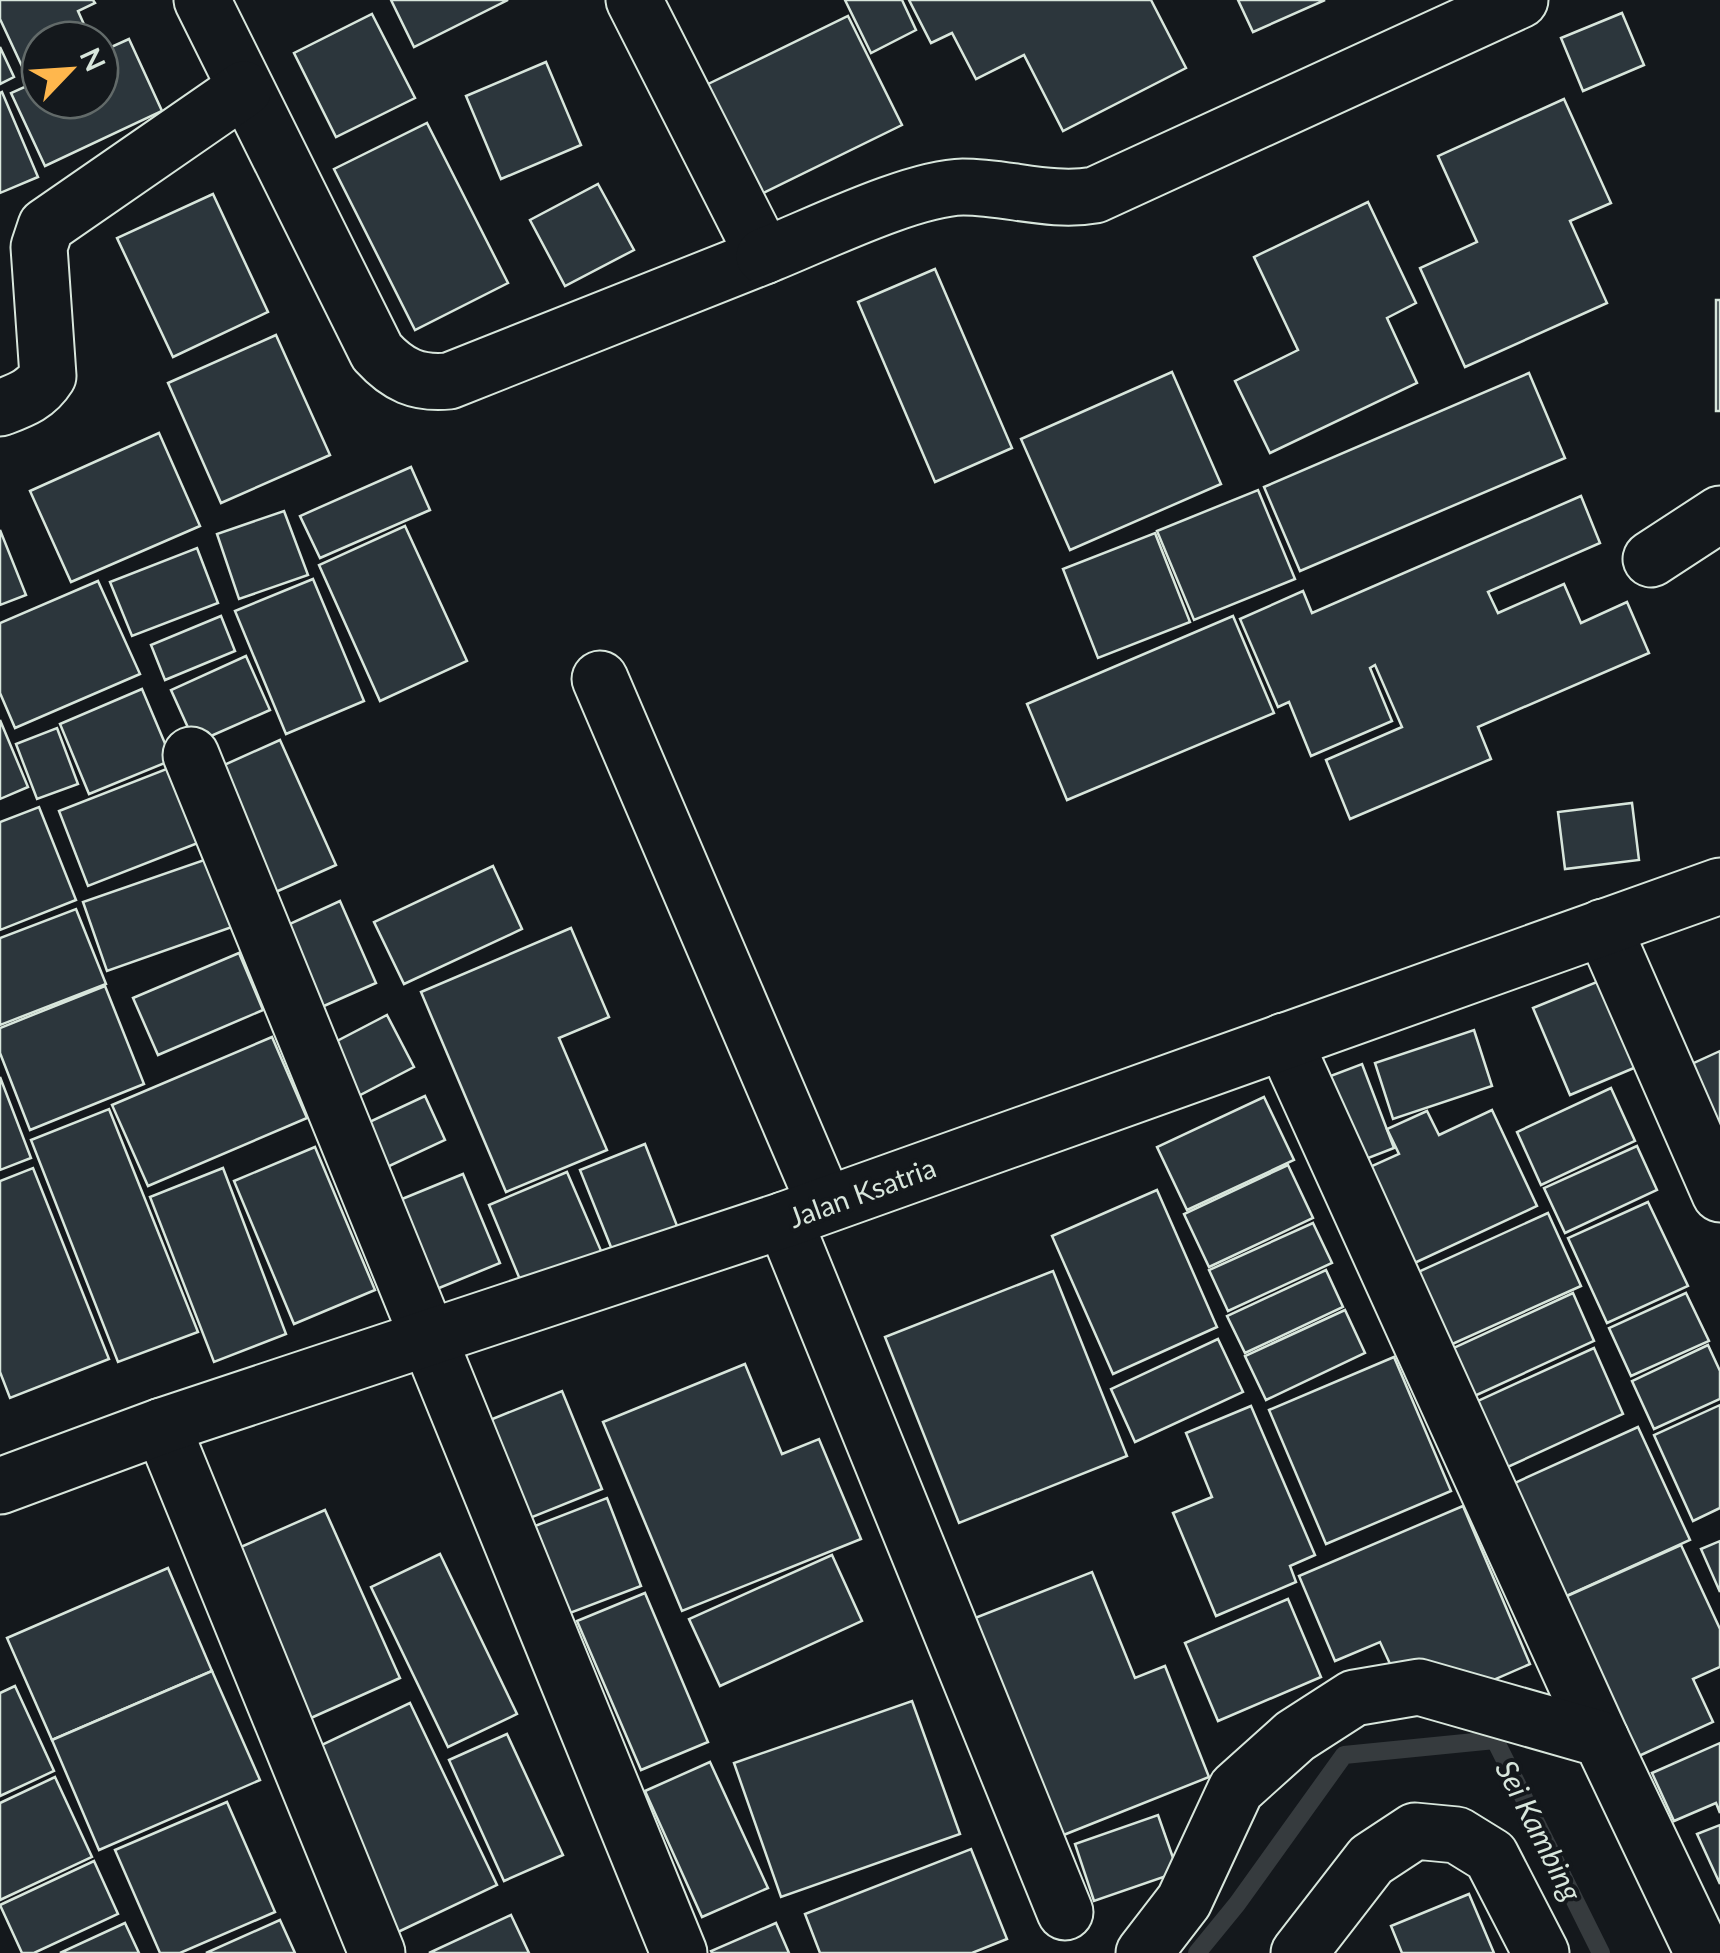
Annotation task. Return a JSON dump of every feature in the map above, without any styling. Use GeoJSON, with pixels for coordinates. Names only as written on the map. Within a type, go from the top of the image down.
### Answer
{"type":"FeatureCollection","features":[{"type":"Feature","properties":{"kind":"street"},"geometry":{"type":"LineString","coordinates":[[202,0],[377,352],[392,369],[430,383],[448,381],[908,199],[959,187],[1070,199],[1095,195],[1495,5]]}},
{"type":"Feature","properties":{"kind":"street"},"geometry":{"type":"LineString","coordinates":[[634,0],[764,256]]}},
{"type":"Feature","properties":{"kind":"street"},"geometry":{"type":"LineString","coordinates":[[0,408],[40,389],[48,376],[39,247],[46,226],[244,90]]}},
{"type":"Feature","properties":{"kind":"street"},"geometry":{"type":"LineString","coordinates":[[1652,559],[1720,514]]}},
{"type":"Feature","properties":{"kind":"street"},"geometry":{"type":"LineString","coordinates":[[600,679],[1066,1912]]}},
{"type":"Feature","properties":{"kind":"street"},"geometry":{"type":"LineString","coordinates":[[191,755],[680,1953]]}},
{"type":"Feature","properties":{"kind":"street","name":"Jalan Ksatria"},"geometry":{"type":"LineString","coordinates":[[0,1486],[162,1426],[804,1212],[1720,886]]}},
{"type":"Feature","properties":{"kind":"street"},"geometry":{"type":"LineString","coordinates":[[1603,927],[1720,1194]]}},
{"type":"Feature","properties":{"kind":"street"},"geometry":{"type":"LineString","coordinates":[[1284,1041],[1601,1739],[1703,1953]]}},
{"type":"Feature","properties":{"kind":"street"},"geometry":{"type":"LineString","coordinates":[[162,1426],[376,1953]]}},
{"type":"Feature","properties":{"kind":"street"},"geometry":{"type":"LineString","coordinates":[[1144,1953],[1184,1901],[1236,1789],[1294,1736],[1354,1698],[1419,1687],[1601,1739]]}},
{"type":"Feature","properties":{"kind":"street"},"geometry":{"type":"LineString","coordinates":[[1299,1953],[1371,1860],[1415,1831],[1457,1834],[1492,1856],[1541,1953]]}},
{"type":"Feature","properties":{"kind":"building"},"geometry":{"type":"Polygon","coordinates":[[[0,0],[95,3],[78,11],[82,20],[20,20],[20,62],[0,19],[0,0]]]}},
{"type":"Feature","properties":{"kind":"building"},"geometry":{"type":"Polygon","coordinates":[[[391,0],[508,0],[414,47],[391,0]]]}},
{"type":"Feature","properties":{"kind":"building"},"geometry":{"type":"Polygon","coordinates":[[[845,0],[902,0],[916,30],[871,53],[845,0]]]}},
{"type":"Feature","properties":{"kind":"building"},"geometry":{"type":"Polygon","coordinates":[[[909,0],[1151,0],[1186,68],[1063,131],[1024,55],[976,79],[952,33],[931,43],[909,0]]]}},
{"type":"Feature","properties":{"kind":"building"},"geometry":{"type":"Polygon","coordinates":[[[1238,0],[1325,0],[1253,32],[1238,0]]]}},
{"type":"Feature","properties":{"kind":"building"},"geometry":{"type":"Polygon","coordinates":[[[1622,13],[1644,65],[1583,91],[1561,38],[1622,13]]]}},
{"type":"Feature","properties":{"kind":"building"},"geometry":{"type":"Polygon","coordinates":[[[372,14],[415,98],[336,137],[294,53],[372,14]]]}},
{"type":"Feature","properties":{"kind":"building"},"geometry":{"type":"Polygon","coordinates":[[[848,16],[902,125],[755,197],[702,87],[848,16]]]}},
{"type":"Feature","properties":{"kind":"building"},"geometry":{"type":"Polygon","coordinates":[[[129,39],[162,111],[45,166],[24,120],[120,120],[120,43],[129,39]]]}},
{"type":"Feature","properties":{"kind":"building"},"geometry":{"type":"Polygon","coordinates":[[[0,47],[14,77],[0,84],[0,47]]]}},
{"type":"Feature","properties":{"kind":"building"},"geometry":{"type":"Polygon","coordinates":[[[546,62],[581,145],[501,179],[466,96],[546,62]]]}},
{"type":"Feature","properties":{"kind":"building"},"geometry":{"type":"Polygon","coordinates":[[[20,89],[20,112],[11,93],[20,89]]]}},
{"type":"Feature","properties":{"kind":"building"},"geometry":{"type":"Polygon","coordinates":[[[0,93],[38,177],[0,193],[0,93]]]}},
{"type":"Feature","properties":{"kind":"building"},"geometry":{"type":"Polygon","coordinates":[[[1564,99],[1611,203],[1570,221],[1607,303],[1465,367],[1420,268],[1477,242],[1438,156],[1564,99]]]}},
{"type":"Feature","properties":{"kind":"building"},"geometry":{"type":"Polygon","coordinates":[[[427,123],[508,283],[415,330],[334,169],[427,123]]]}},
{"type":"Feature","properties":{"kind":"building"},"geometry":{"type":"Polygon","coordinates":[[[598,184],[634,250],[565,286],[530,220],[598,184]]]}},
{"type":"Feature","properties":{"kind":"building"},"geometry":{"type":"Polygon","coordinates":[[[213,194],[268,312],[173,357],[117,238],[213,194]]]}},
{"type":"Feature","properties":{"kind":"building"},"geometry":{"type":"Polygon","coordinates":[[[1368,202],[1416,303],[1387,318],[1417,383],[1270,453],[1235,381],[1298,350],[1254,257],[1368,202]]]}},
{"type":"Feature","properties":{"kind":"building"},"geometry":{"type":"Polygon","coordinates":[[[935,269],[1012,448],[935,482],[858,302],[935,269]]]}},
{"type":"Feature","properties":{"kind":"building"},"geometry":{"type":"Polygon","coordinates":[[[1716,300],[1720,300],[1720,411],[1716,411],[1716,300]]]}},
{"type":"Feature","properties":{"kind":"building"},"geometry":{"type":"Polygon","coordinates":[[[276,335],[330,455],[221,503],[168,383],[276,335]]]}},
{"type":"Feature","properties":{"kind":"building"},"geometry":{"type":"Polygon","coordinates":[[[1172,372],[1221,484],[1070,550],[1021,439],[1172,372]]]}},
{"type":"Feature","properties":{"kind":"building"},"geometry":{"type":"Polygon","coordinates":[[[1529,373],[1565,458],[1300,571],[1264,487],[1529,373]]]}},
{"type":"Feature","properties":{"kind":"building"},"geometry":{"type":"Polygon","coordinates":[[[159,433],[200,526],[71,582],[30,491],[159,433]]]}},
{"type":"Feature","properties":{"kind":"building"},"geometry":{"type":"Polygon","coordinates":[[[411,467],[430,510],[320,558],[300,516],[411,467]]]}},
{"type":"Feature","properties":{"kind":"building"},"geometry":{"type":"Polygon","coordinates":[[[1258,490],[1295,579],[1194,620],[1157,531],[1258,490]]]}},
{"type":"Feature","properties":{"kind":"building"},"geometry":{"type":"Polygon","coordinates":[[[1581,496],[1600,543],[1488,592],[1498,613],[1564,584],[1581,623],[1627,602],[1649,653],[1478,727],[1491,759],[1350,819],[1326,760],[1402,727],[1375,665],[1370,668],[1392,721],[1311,756],[1289,702],[1278,707],[1240,619],[1303,591],[1312,613],[1581,496]]]}},
{"type":"Feature","properties":{"kind":"building"},"geometry":{"type":"Polygon","coordinates":[[[284,511],[308,575],[239,599],[217,534],[284,511]]]}},
{"type":"Feature","properties":{"kind":"building"},"geometry":{"type":"Polygon","coordinates":[[[405,526],[467,661],[380,701],[319,565],[405,526]]]}},
{"type":"Feature","properties":{"kind":"building"},"geometry":{"type":"Polygon","coordinates":[[[0,530],[26,595],[0,605],[0,530]]]}},
{"type":"Feature","properties":{"kind":"building"},"geometry":{"type":"Polygon","coordinates":[[[1155,533],[1190,622],[1098,658],[1063,569],[1155,533]]]}},
{"type":"Feature","properties":{"kind":"building"},"geometry":{"type":"Polygon","coordinates":[[[197,548],[218,603],[132,636],[110,582],[197,548]]]}},
{"type":"Feature","properties":{"kind":"building"},"geometry":{"type":"Polygon","coordinates":[[[313,579],[364,701],[286,734],[235,611],[313,579]]]}},
{"type":"Feature","properties":{"kind":"building"},"geometry":{"type":"Polygon","coordinates":[[[98,581],[140,674],[15,728],[0,693],[0,623],[98,581]]]}},
{"type":"Feature","properties":{"kind":"building"},"geometry":{"type":"Polygon","coordinates":[[[221,616],[235,651],[165,680],[151,645],[221,616]]]}},
{"type":"Feature","properties":{"kind":"building"},"geometry":{"type":"Polygon","coordinates":[[[1233,616],[1274,713],[1067,800],[1027,704],[1233,616]]]}},
{"type":"Feature","properties":{"kind":"building"},"geometry":{"type":"Polygon","coordinates":[[[246,656],[270,710],[195,743],[171,690],[246,656]]]}},
{"type":"Feature","properties":{"kind":"building"},"geometry":{"type":"Polygon","coordinates":[[[142,689],[172,760],[89,794],[60,724],[142,689]]]}},
{"type":"Feature","properties":{"kind":"building"},"geometry":{"type":"Polygon","coordinates":[[[0,720],[28,787],[0,799],[0,720]]]}},
{"type":"Feature","properties":{"kind":"building"},"geometry":{"type":"Polygon","coordinates":[[[57,728],[78,784],[37,799],[16,744],[57,728]]]}},
{"type":"Feature","properties":{"kind":"building"},"geometry":{"type":"Polygon","coordinates":[[[280,740],[336,865],[260,899],[204,774],[280,740]]]}},
{"type":"Feature","properties":{"kind":"building"},"geometry":{"type":"Polygon","coordinates":[[[174,766],[203,841],[88,886],[59,811],[174,766]]]}},
{"type":"Feature","properties":{"kind":"building"},"geometry":{"type":"Polygon","coordinates":[[[1632,803],[1639,860],[1565,869],[1558,812],[1632,803]]]}},
{"type":"Feature","properties":{"kind":"building"},"geometry":{"type":"Polygon","coordinates":[[[39,807],[76,900],[0,930],[0,822],[39,807]]]}},
{"type":"Feature","properties":{"kind":"building"},"geometry":{"type":"Polygon","coordinates":[[[207,859],[232,927],[107,971],[83,902],[207,859]]]}},
{"type":"Feature","properties":{"kind":"building"},"geometry":{"type":"Polygon","coordinates":[[[493,866],[522,929],[404,984],[374,922],[493,866]]]}},
{"type":"Feature","properties":{"kind":"building"},"geometry":{"type":"Polygon","coordinates":[[[340,901],[376,983],[308,1013],[272,932],[340,901]]]}},
{"type":"Feature","properties":{"kind":"building"},"geometry":{"type":"Polygon","coordinates":[[[76,909],[106,984],[0,1025],[0,938],[76,909]]]}},
{"type":"Feature","properties":{"kind":"building"},"geometry":{"type":"Polygon","coordinates":[[[571,928],[609,1017],[559,1038],[607,1150],[506,1192],[421,992],[571,928]]]}},
{"type":"Feature","properties":{"kind":"building"},"geometry":{"type":"Polygon","coordinates":[[[239,953],[263,1010],[158,1055],[133,998],[239,953]]]}},
{"type":"Feature","properties":{"kind":"building"},"geometry":{"type":"Polygon","coordinates":[[[1604,979],[1641,1065],[1570,1095],[1533,1008],[1604,979]]]}},
{"type":"Feature","properties":{"kind":"building"},"geometry":{"type":"Polygon","coordinates":[[[105,986],[144,1084],[30,1130],[0,1053],[0,1028],[105,986]]]}},
{"type":"Feature","properties":{"kind":"building"},"geometry":{"type":"Polygon","coordinates":[[[387,1015],[414,1067],[341,1105],[314,1053],[387,1015]]]}},
{"type":"Feature","properties":{"kind":"building"},"geometry":{"type":"Polygon","coordinates":[[[1474,1030],[1492,1086],[1393,1119],[1375,1063],[1474,1030]]]}},
{"type":"Feature","properties":{"kind":"building"},"geometry":{"type":"Polygon","coordinates":[[[272,1037],[307,1118],[148,1186],[112,1105],[272,1037]]]}},
{"type":"Feature","properties":{"kind":"building"},"geometry":{"type":"Polygon","coordinates":[[[1720,1051],[1720,1159],[1676,1071],[1720,1051]]]}},
{"type":"Feature","properties":{"kind":"building"},"geometry":{"type":"Polygon","coordinates":[[[1362,1064],[1394,1148],[1353,1164],[1320,1080],[1362,1064]]]}},
{"type":"Feature","properties":{"kind":"building"},"geometry":{"type":"Polygon","coordinates":[[[0,1077],[31,1158],[0,1170],[0,1077]]]}},
{"type":"Feature","properties":{"kind":"building"},"geometry":{"type":"Polygon","coordinates":[[[1611,1088],[1635,1141],[1541,1185],[1517,1132],[1611,1088]]]}},
{"type":"Feature","properties":{"kind":"building"},"geometry":{"type":"Polygon","coordinates":[[[425,1096],[445,1140],[370,1175],[350,1131],[425,1096]]]}},
{"type":"Feature","properties":{"kind":"building"},"geometry":{"type":"Polygon","coordinates":[[[1264,1097],[1294,1160],[1187,1210],[1157,1147],[1264,1097]]]}},
{"type":"Feature","properties":{"kind":"building"},"geometry":{"type":"Polygon","coordinates":[[[109,1109],[198,1332],[118,1362],[31,1140],[109,1109]]]}},
{"type":"Feature","properties":{"kind":"building"},"geometry":{"type":"Polygon","coordinates":[[[1492,1110],[1537,1206],[1408,1266],[1363,1170],[1399,1154],[1387,1129],[1427,1111],[1439,1135],[1492,1110]]]}},
{"type":"Feature","properties":{"kind":"building"},"geometry":{"type":"Polygon","coordinates":[[[645,1144],[681,1236],[617,1262],[580,1170],[645,1144]]]}},
{"type":"Feature","properties":{"kind":"building"},"geometry":{"type":"Polygon","coordinates":[[[1637,1146],[1657,1190],[1565,1233],[1544,1188],[1637,1146]]]}},
{"type":"Feature","properties":{"kind":"building"},"geometry":{"type":"Polygon","coordinates":[[[315,1147],[375,1290],[294,1324],[234,1181],[315,1147]]]}},
{"type":"Feature","properties":{"kind":"building"},"geometry":{"type":"Polygon","coordinates":[[[1288,1165],[1313,1218],[1209,1267],[1184,1214],[1288,1165]]]}},
{"type":"Feature","properties":{"kind":"building"},"geometry":{"type":"Polygon","coordinates":[[[33,1168],[109,1359],[10,1398],[0,1372],[0,1181],[33,1168]]]}},
{"type":"Feature","properties":{"kind":"building"},"geometry":{"type":"Polygon","coordinates":[[[223,1168],[286,1334],[214,1362],[150,1197],[223,1168]]]}},
{"type":"Feature","properties":{"kind":"building"},"geometry":{"type":"Polygon","coordinates":[[[567,1172],[605,1260],[526,1294],[489,1205],[567,1172]]]}},
{"type":"Feature","properties":{"kind":"building"},"geometry":{"type":"Polygon","coordinates":[[[463,1174],[500,1263],[422,1295],[385,1206],[463,1174]]]}},
{"type":"Feature","properties":{"kind":"building"},"geometry":{"type":"Polygon","coordinates":[[[1157,1190],[1217,1327],[1113,1374],[1052,1236],[1157,1190]]]}},
{"type":"Feature","properties":{"kind":"building"},"geometry":{"type":"Polygon","coordinates":[[[1648,1202],[1688,1286],[1607,1323],[1568,1238],[1648,1202]]]}},
{"type":"Feature","properties":{"kind":"building"},"geometry":{"type":"Polygon","coordinates":[[[1548,1213],[1581,1286],[1439,1350],[1405,1278],[1548,1213]]]}},
{"type":"Feature","properties":{"kind":"building"},"geometry":{"type":"Polygon","coordinates":[[[1313,1223],[1332,1263],[1228,1311],[1209,1270],[1313,1223]]]}},
{"type":"Feature","properties":{"kind":"building"},"geometry":{"type":"Polygon","coordinates":[[[1326,1270],[1343,1307],[1245,1353],[1227,1316],[1326,1270]]]}},
{"type":"Feature","properties":{"kind":"building"},"geometry":{"type":"Polygon","coordinates":[[[1053,1271],[1127,1456],[959,1523],[885,1337],[1053,1271]]]}},
{"type":"Feature","properties":{"kind":"building"},"geometry":{"type":"Polygon","coordinates":[[[1573,1293],[1594,1341],[1457,1404],[1436,1356],[1573,1293]]]}},
{"type":"Feature","properties":{"kind":"building"},"geometry":{"type":"Polygon","coordinates":[[[1686,1293],[1709,1341],[1631,1376],[1609,1328],[1686,1293]]]}},
{"type":"Feature","properties":{"kind":"building"},"geometry":{"type":"Polygon","coordinates":[[[1345,1310],[1365,1353],[1266,1400],[1245,1356],[1345,1310]]]}},
{"type":"Feature","properties":{"kind":"building"},"geometry":{"type":"Polygon","coordinates":[[[1218,1339],[1243,1392],[1135,1442],[1111,1389],[1218,1339]]]}},
{"type":"Feature","properties":{"kind":"building"},"geometry":{"type":"Polygon","coordinates":[[[1708,1345],[1720,1371],[1720,1399],[1654,1429],[1632,1381],[1708,1345]]]}},
{"type":"Feature","properties":{"kind":"building"},"geometry":{"type":"Polygon","coordinates":[[[1594,1348],[1623,1414],[1501,1470],[1471,1404],[1594,1348]]]}},
{"type":"Feature","properties":{"kind":"building"},"geometry":{"type":"Polygon","coordinates":[[[1394,1357],[1451,1491],[1326,1544],[1269,1410],[1394,1357]]]}},
{"type":"Feature","properties":{"kind":"building"},"geometry":{"type":"Polygon","coordinates":[[[745,1364],[782,1454],[819,1439],[861,1539],[682,1611],[603,1422],[745,1364]]]}},
{"type":"Feature","properties":{"kind":"building"},"geometry":{"type":"Polygon","coordinates":[[[562,1391],[602,1489],[530,1518],[490,1420],[562,1391]]]}},
{"type":"Feature","properties":{"kind":"building"},"geometry":{"type":"Polygon","coordinates":[[[1720,1405],[1720,1508],[1693,1521],[1654,1435],[1720,1405]]]}},
{"type":"Feature","properties":{"kind":"building"},"geometry":{"type":"Polygon","coordinates":[[[1251,1406],[1315,1555],[1290,1566],[1296,1582],[1216,1616],[1173,1513],[1212,1497],[1186,1433],[1251,1406]]]}},
{"type":"Feature","properties":{"kind":"building"},"geometry":{"type":"Polygon","coordinates":[[[1638,1427],[1690,1540],[1560,1599],[1508,1486],[1638,1427]]]}},
{"type":"Feature","properties":{"kind":"building"},"geometry":{"type":"Polygon","coordinates":[[[607,1498],[641,1586],[570,1613],[535,1526],[607,1498]]]}},
{"type":"Feature","properties":{"kind":"building"},"geometry":{"type":"Polygon","coordinates":[[[1463,1506],[1530,1664],[1473,1689],[1391,1666],[1380,1642],[1335,1661],[1299,1576],[1463,1506]]]}},
{"type":"Feature","properties":{"kind":"building"},"geometry":{"type":"Polygon","coordinates":[[[325,1510],[400,1678],[302,1722],[227,1553],[325,1510]]]}},
{"type":"Feature","properties":{"kind":"building"},"geometry":{"type":"Polygon","coordinates":[[[1720,1541],[1720,1592],[1701,1549],[1720,1541]]]}},
{"type":"Feature","properties":{"kind":"building"},"geometry":{"type":"Polygon","coordinates":[[[1681,1545],[1720,1629],[1720,1667],[1693,1679],[1713,1722],[1628,1761],[1556,1601],[1681,1545]]]}},
{"type":"Feature","properties":{"kind":"building"},"geometry":{"type":"Polygon","coordinates":[[[440,1554],[517,1714],[448,1747],[371,1587],[440,1554]]]}},
{"type":"Feature","properties":{"kind":"building"},"geometry":{"type":"Polygon","coordinates":[[[832,1555],[862,1621],[720,1686],[689,1619],[832,1555]]]}},
{"type":"Feature","properties":{"kind":"building"},"geometry":{"type":"Polygon","coordinates":[[[168,1568],[212,1671],[52,1740],[7,1638],[168,1568]]]}},
{"type":"Feature","properties":{"kind":"building"},"geometry":{"type":"Polygon","coordinates":[[[1092,1572],[1135,1678],[1165,1666],[1209,1777],[1061,1836],[975,1618],[1092,1572]]]}},
{"type":"Feature","properties":{"kind":"building"},"geometry":{"type":"Polygon","coordinates":[[[645,1593],[708,1742],[641,1770],[577,1621],[645,1593]]]}},
{"type":"Feature","properties":{"kind":"building"},"geometry":{"type":"Polygon","coordinates":[[[1288,1599],[1321,1677],[1218,1721],[1185,1643],[1288,1599]]]}},
{"type":"Feature","properties":{"kind":"building"},"geometry":{"type":"Polygon","coordinates":[[[212,1671],[260,1780],[99,1850],[52,1740],[212,1671]]]}},
{"type":"Feature","properties":{"kind":"building"},"geometry":{"type":"Polygon","coordinates":[[[15,1686],[54,1771],[0,1796],[0,1693],[15,1686]]]}},
{"type":"Feature","properties":{"kind":"building"},"geometry":{"type":"Polygon","coordinates":[[[912,1701],[960,1834],[781,1897],[734,1763],[912,1701]]]}},
{"type":"Feature","properties":{"kind":"building"},"geometry":{"type":"Polygon","coordinates":[[[410,1703],[497,1885],[398,1932],[311,1750],[410,1703]]]}},
{"type":"Feature","properties":{"kind":"building"},"geometry":{"type":"Polygon","coordinates":[[[507,1734],[563,1855],[504,1881],[449,1760],[507,1734]]]}},
{"type":"Feature","properties":{"kind":"building"},"geometry":{"type":"Polygon","coordinates":[[[1720,1743],[1720,1813],[1716,1803],[1674,1821],[1652,1773],[1720,1743]]]}},
{"type":"Feature","properties":{"kind":"building"},"geometry":{"type":"Polygon","coordinates":[[[710,1762],[768,1888],[702,1917],[645,1791],[710,1762]]]}},
{"type":"Feature","properties":{"kind":"building"},"geometry":{"type":"Polygon","coordinates":[[[55,1777],[92,1857],[0,1900],[0,1803],[55,1777]]]}},
{"type":"Feature","properties":{"kind":"building"},"geometry":{"type":"Polygon","coordinates":[[[227,1802],[275,1912],[180,1953],[160,1953],[115,1850],[227,1802]]]}},
{"type":"Feature","properties":{"kind":"building"},"geometry":{"type":"Polygon","coordinates":[[[1158,1815],[1178,1872],[1094,1901],[1075,1844],[1158,1815]]]}},
{"type":"Feature","properties":{"kind":"building"},"geometry":{"type":"Polygon","coordinates":[[[1720,1825],[1720,1884],[1697,1834],[1720,1825]]]}},
{"type":"Feature","properties":{"kind":"building"},"geometry":{"type":"Polygon","coordinates":[[[971,1849],[1007,1939],[972,1953],[820,1953],[805,1914],[971,1849]]]}},
{"type":"Feature","properties":{"kind":"building"},"geometry":{"type":"Polygon","coordinates":[[[94,1861],[118,1914],[34,1953],[22,1953],[0,1905],[94,1861]]]}},
{"type":"Feature","properties":{"kind":"building"},"geometry":{"type":"Polygon","coordinates":[[[1469,1894],[1494,1953],[1402,1953],[1391,1926],[1469,1894]]]}},
{"type":"Feature","properties":{"kind":"building"},"geometry":{"type":"Polygon","coordinates":[[[511,1915],[529,1953],[429,1953],[511,1915]]]}},
{"type":"Feature","properties":{"kind":"building"},"geometry":{"type":"Polygon","coordinates":[[[280,1920],[295,1953],[206,1953],[280,1920]]]}},
{"type":"Feature","properties":{"kind":"building"},"geometry":{"type":"Polygon","coordinates":[[[125,1923],[139,1953],[60,1953],[125,1923]]]}},
{"type":"Feature","properties":{"kind":"building"},"geometry":{"type":"Polygon","coordinates":[[[776,1923],[789,1953],[711,1951],[776,1923]]]}},
{"type":"Feature","properties":{"kind":"waterway","name":"Sei Kambing"},"geometry":{"type":"LineString","coordinates":[[1197,1953],[1344,1755],[1495,1740],[1601,1953]]}}]}
